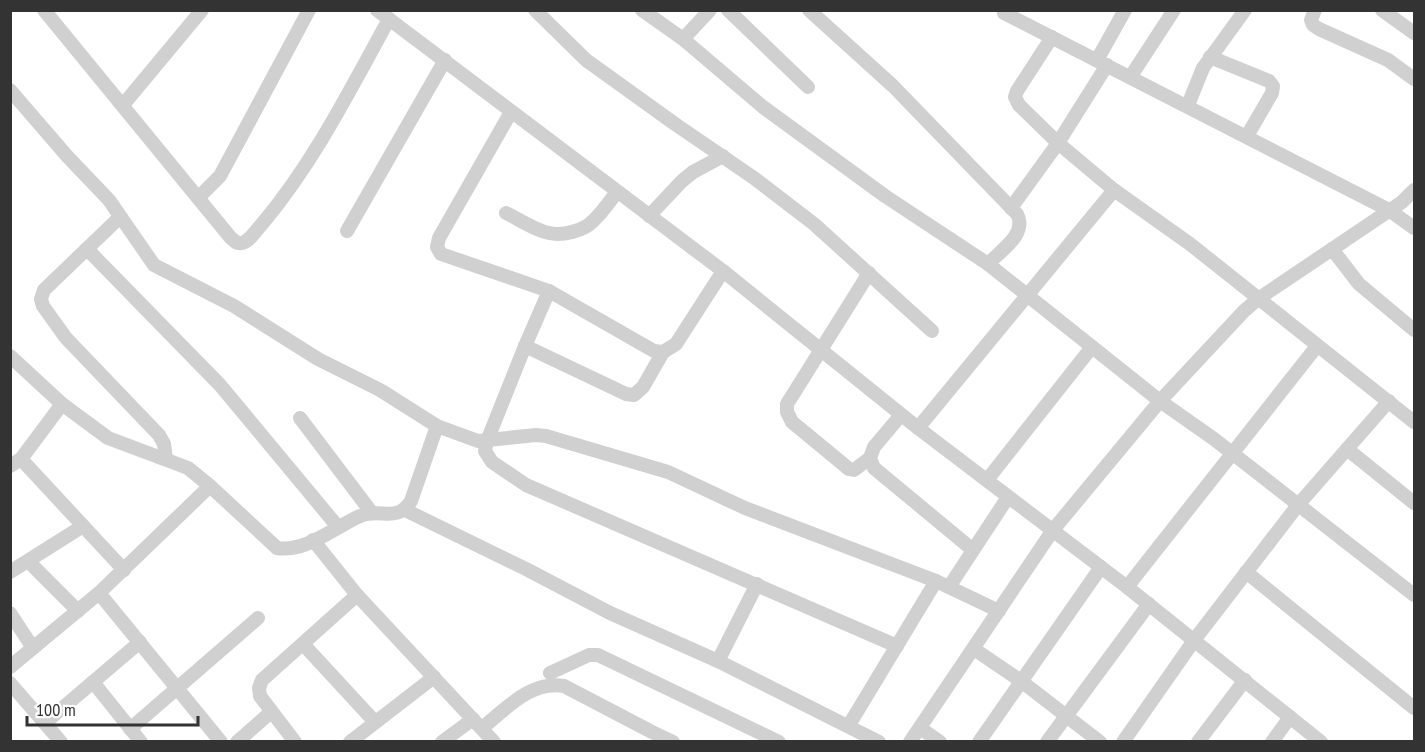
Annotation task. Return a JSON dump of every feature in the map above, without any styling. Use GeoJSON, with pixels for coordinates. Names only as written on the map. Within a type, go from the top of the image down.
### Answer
{"type":"FeatureCollection","features":[{"type":"Feature","properties":{"kind":"street"},"geometry":{"type":"LineString","coordinates":[[44,10],[235,242],[241,243],[249,239],[274,209],[317,149],[389,19]]}},
{"type":"Feature","properties":{"kind":"street"},"geometry":{"type":"LineString","coordinates":[[123,105],[202,10]]}},
{"type":"Feature","properties":{"kind":"street"},"geometry":{"type":"LineString","coordinates":[[199,197],[220,176],[309,10]]}},
{"type":"Feature","properties":{"kind":"street"},"geometry":{"type":"LineString","coordinates":[[377,10],[723,271],[901,415],[1195,639],[1321,741]]}},
{"type":"Feature","properties":{"kind":"street"},"geometry":{"type":"LineString","coordinates":[[535,10],[586,60],[723,156],[814,224],[932,331]]}},
{"type":"Feature","properties":{"kind":"street"},"geometry":{"type":"LineString","coordinates":[[642,10],[683,39],[764,107],[866,183],[988,264],[1160,401],[1232,453],[1414,595]]}},
{"type":"Feature","properties":{"kind":"street"},"geometry":{"type":"LineString","coordinates":[[683,39],[710,10]]}},
{"type":"Feature","properties":{"kind":"street"},"geometry":{"type":"LineString","coordinates":[[728,10],[808,87]]}},
{"type":"Feature","properties":{"kind":"street"},"geometry":{"type":"LineString","coordinates":[[809,10],[893,86],[1021,220],[1016,236],[988,264]]}},
{"type":"Feature","properties":{"kind":"street"},"geometry":{"type":"LineString","coordinates":[[1011,208],[1058,143],[1102,62],[1125,10]]}},
{"type":"Feature","properties":{"kind":"street"},"geometry":{"type":"LineString","coordinates":[[1131,76],[1174,10]]}},
{"type":"Feature","properties":{"kind":"street"},"geometry":{"type":"LineString","coordinates":[[1188,105],[1203,68],[1245,10]]}},
{"type":"Feature","properties":{"kind":"street"},"geometry":{"type":"LineString","coordinates":[[1315,10],[1311,20],[1318,29],[1388,60],[1414,79]]}},
{"type":"Feature","properties":{"kind":"street"},"geometry":{"type":"LineString","coordinates":[[1386,12],[1414,33]]}},
{"type":"Feature","properties":{"kind":"street"},"geometry":{"type":"LineString","coordinates":[[1004,13],[1188,105],[1389,210],[1414,228]]}},
{"type":"Feature","properties":{"kind":"street"},"geometry":{"type":"LineString","coordinates":[[1052,37],[1017,91],[1015,97],[1019,105],[1058,143],[1113,190],[1190,244],[1414,420]]}},
{"type":"Feature","properties":{"kind":"street"},"geometry":{"type":"LineString","coordinates":[[1210,57],[1269,81],[1274,87],[1247,136]]}},
{"type":"Feature","properties":{"kind":"street"},"geometry":{"type":"LineString","coordinates":[[347,231],[444,60]]}},
{"type":"Feature","properties":{"kind":"street"},"geometry":{"type":"LineString","coordinates":[[10,90],[109,200],[154,265],[234,306],[318,359],[380,390],[438,426],[478,441],[546,436],[668,471],[745,508],[943,584],[999,611]]}},
{"type":"Feature","properties":{"kind":"street"},"geometry":{"type":"LineString","coordinates":[[510,112],[439,238],[437,247],[441,254],[549,291],[654,351],[663,352]]}},
{"type":"Feature","properties":{"kind":"street"},"geometry":{"type":"LineString","coordinates":[[649,216],[693,172],[723,156]]}},
{"type":"Feature","properties":{"kind":"street"},"geometry":{"type":"LineString","coordinates":[[918,428],[1113,190]]}},
{"type":"Feature","properties":{"kind":"street"},"geometry":{"type":"LineString","coordinates":[[910,741],[1053,530],[1160,401],[1258,299],[1402,202],[1414,190]]}},
{"type":"Feature","properties":{"kind":"street"},"geometry":{"type":"LineString","coordinates":[[506,213],[548,233],[578,230],[594,221],[617,192]]}},
{"type":"Feature","properties":{"kind":"street"},"geometry":{"type":"LineString","coordinates":[[120,217],[44,290],[41,299],[43,306],[75,347],[159,435],[164,444],[166,459]]}},
{"type":"Feature","properties":{"kind":"street"},"geometry":{"type":"LineString","coordinates":[[87,249],[220,385],[338,527]]}},
{"type":"Feature","properties":{"kind":"street"},"geometry":{"type":"LineString","coordinates":[[1332,249],[1359,284],[1414,330]]}},
{"type":"Feature","properties":{"kind":"street"},"geometry":{"type":"LineString","coordinates":[[525,346],[626,394],[634,394],[643,387],[663,352],[676,344],[723,271]]}},
{"type":"Feature","properties":{"kind":"street"},"geometry":{"type":"LineString","coordinates":[[869,273],[787,404],[787,412],[792,422],[849,469],[854,470],[870,458],[874,447],[901,415]]}},
{"type":"Feature","properties":{"kind":"street"},"geometry":{"type":"LineString","coordinates":[[549,291],[487,441],[485,451],[492,462],[526,485],[897,646]]}},
{"type":"Feature","properties":{"kind":"street"},"geometry":{"type":"LineString","coordinates":[[1127,587],[1317,345]]}},
{"type":"Feature","properties":{"kind":"street"},"geometry":{"type":"LineString","coordinates":[[987,480],[1092,346]]}},
{"type":"Feature","properties":{"kind":"street"},"geometry":{"type":"LineString","coordinates":[[12,362],[62,404],[108,438],[188,468],[277,548],[287,549],[313,540],[363,515],[372,513],[395,515],[405,510],[411,501],[438,426]]}},
{"type":"Feature","properties":{"kind":"street"},"geometry":{"type":"LineString","coordinates":[[1123,741],[1195,639],[1298,505],[1389,401]]}},
{"type":"Feature","properties":{"kind":"street"},"geometry":{"type":"LineString","coordinates":[[62,404],[16,463],[83,526],[124,570]]}},
{"type":"Feature","properties":{"kind":"street"},"geometry":{"type":"LineString","coordinates":[[300,418],[372,513]]}},
{"type":"Feature","properties":{"kind":"street"},"geometry":{"type":"LineString","coordinates":[[1347,449],[1414,503]]}},
{"type":"Feature","properties":{"kind":"street"},"geometry":{"type":"LineString","coordinates":[[870,458],[874,468],[881,476],[973,550]]}},
{"type":"Feature","properties":{"kind":"street"},"geometry":{"type":"LineString","coordinates":[[10,667],[99,593],[210,486]]}},
{"type":"Feature","properties":{"kind":"street"},"geometry":{"type":"LineString","coordinates":[[849,725],[897,646],[943,584],[973,550],[1008,496]]}},
{"type":"Feature","properties":{"kind":"street"},"geometry":{"type":"LineString","coordinates":[[405,510],[610,613],[718,660],[879,741]]}},
{"type":"Feature","properties":{"kind":"street"},"geometry":{"type":"LineString","coordinates":[[10,572],[83,526]]}},
{"type":"Feature","properties":{"kind":"street"},"geometry":{"type":"LineString","coordinates":[[313,540],[357,595],[494,741]]}},
{"type":"Feature","properties":{"kind":"street"},"geometry":{"type":"LineString","coordinates":[[28,561],[78,611]]}},
{"type":"Feature","properties":{"kind":"street"},"geometry":{"type":"LineString","coordinates":[[979,741],[1101,567]]}},
{"type":"Feature","properties":{"kind":"street"},"geometry":{"type":"LineString","coordinates":[[1246,572],[1414,708]]}},
{"type":"Feature","properties":{"kind":"street"},"geometry":{"type":"LineString","coordinates":[[718,660],[757,584]]}},
{"type":"Feature","properties":{"kind":"street"},"geometry":{"type":"LineString","coordinates":[[99,593],[221,741]]}},
{"type":"Feature","properties":{"kind":"street"},"geometry":{"type":"LineString","coordinates":[[295,741],[260,696],[259,688],[262,680],[357,595]]}},
{"type":"Feature","properties":{"kind":"street"},"geometry":{"type":"LineString","coordinates":[[1047,741],[1068,716],[1149,604]]}},
{"type":"Feature","properties":{"kind":"street"},"geometry":{"type":"LineString","coordinates":[[10,613],[33,648]]}},
{"type":"Feature","properties":{"kind":"street"},"geometry":{"type":"LineString","coordinates":[[130,729],[258,618]]}},
{"type":"Feature","properties":{"kind":"street"},"geometry":{"type":"LineString","coordinates":[[46,722],[140,642]]}},
{"type":"Feature","properties":{"kind":"street"},"geometry":{"type":"LineString","coordinates":[[303,644],[375,722]]}},
{"type":"Feature","properties":{"kind":"street"},"geometry":{"type":"LineString","coordinates":[[974,649],[1021,681],[1100,741]]}},
{"type":"Feature","properties":{"kind":"street"},"geometry":{"type":"LineString","coordinates":[[550,673],[589,655],[598,655],[779,741]]}},
{"type":"Feature","properties":{"kind":"street"},"geometry":{"type":"LineString","coordinates":[[350,741],[434,677]]}},
{"type":"Feature","properties":{"kind":"street"},"geometry":{"type":"LineString","coordinates":[[1198,741],[1245,680]]}},
{"type":"Feature","properties":{"kind":"street"},"geometry":{"type":"LineString","coordinates":[[93,682],[141,741]]}},
{"type":"Feature","properties":{"kind":"street"},"geometry":{"type":"LineString","coordinates":[[10,683],[61,741]]}},
{"type":"Feature","properties":{"kind":"street"},"geometry":{"type":"LineString","coordinates":[[442,741],[478,724],[534,688],[552,683],[564,686],[673,741]]}},
{"type":"Feature","properties":{"kind":"street"},"geometry":{"type":"LineString","coordinates":[[237,741],[271,712]]}},
{"type":"Feature","properties":{"kind":"street"},"geometry":{"type":"LineString","coordinates":[[1272,741],[1290,717]]}},
{"type":"Feature","properties":{"kind":"street"},"geometry":{"type":"LineString","coordinates":[[920,728],[940,741]]}}]}
